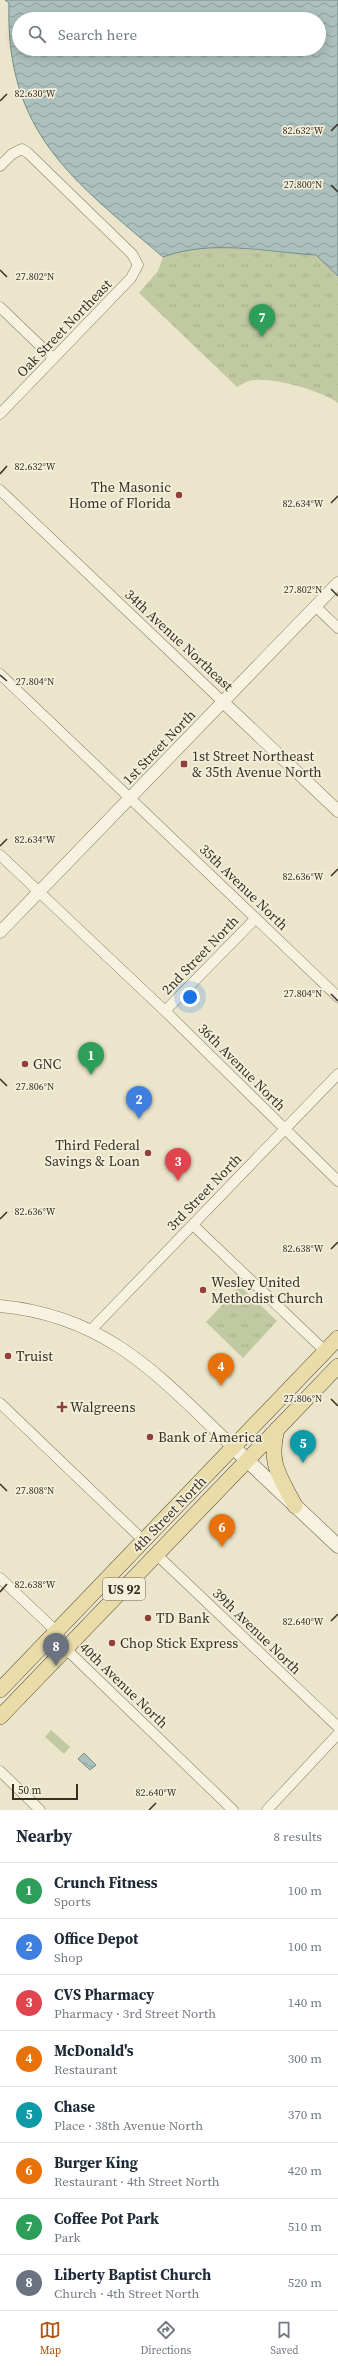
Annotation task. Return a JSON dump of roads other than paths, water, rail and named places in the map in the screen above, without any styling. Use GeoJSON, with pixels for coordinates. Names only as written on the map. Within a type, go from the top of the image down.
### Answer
{"type":"FeatureCollection","features":[{"type":"Feature","properties":{"kind":"main road","name":"4th Street North"},"geometry":{"type":"LineString","coordinates":[[1,1690],[56,1631],[234,1448],[332,1351],[338,1338]]}},
{"type":"Feature","properties":{"kind":"main road"},"geometry":{"type":"LineString","coordinates":[[332,1351],[338,1362]]}},
{"type":"Feature","properties":{"kind":"main road","name":"4th Street North"},"geometry":{"type":"LineString","coordinates":[[0,1718],[246,1460],[338,1366]]}},
{"type":"Feature","properties":{"kind":"main road"},"geometry":{"type":"LineString","coordinates":[[278,1429],[272,1456],[275,1466],[295,1506]]}},
{"type":"Feature","properties":{"kind":"main road"},"geometry":{"type":"LineString","coordinates":[[234,1448],[338,1546]]}},
{"type":"Feature","properties":{"kind":"main road"},"geometry":{"type":"LineString","coordinates":[[107,1607],[115,1585],[143,1552],[144,1541]]}},
{"type":"Feature","properties":{"kind":"street","name":"Oak Street Northeast"},"geometry":{"type":"LineString","coordinates":[[0,166],[17,150],[22,149],[34,158],[136,259],[138,265],[131,278],[0,414]]}},
{"type":"Feature","properties":{"kind":"street"},"geometry":{"type":"LineString","coordinates":[[0,306],[54,358]]}},
{"type":"Feature","properties":{"kind":"street","name":"34th Avenue Northeast"},"geometry":{"type":"LineString","coordinates":[[0,490],[338,811]]}},
{"type":"Feature","properties":{"kind":"street","name":"1st Street North"},"geometry":{"type":"LineString","coordinates":[[0,932],[131,799],[338,583]]}},
{"type":"Feature","properties":{"kind":"street"},"geometry":{"type":"LineString","coordinates":[[316,606],[338,628]]}},
{"type":"Feature","properties":{"kind":"street","name":"35th Avenue North"},"geometry":{"type":"LineString","coordinates":[[0,674],[338,997]]}},
{"type":"Feature","properties":{"kind":"street","name":"36th Avenue North"},"geometry":{"type":"LineString","coordinates":[[0,855],[165,1011],[338,1181]]}},
{"type":"Feature","properties":{"kind":"street","name":"2nd Street North"},"geometry":{"type":"LineString","coordinates":[[165,1011],[256,918]]}},
{"type":"Feature","properties":{"kind":"street","name":"3rd Street North"},"geometry":{"type":"LineString","coordinates":[[91,1330],[338,1074]]}},
{"type":"Feature","properties":{"kind":"street"},"geometry":{"type":"LineString","coordinates":[[193,1224],[332,1351]]}},
{"type":"Feature","properties":{"kind":"street"},"geometry":{"type":"LineString","coordinates":[[0,1306],[41,1312],[71,1321],[108,1339],[169,1385],[234,1448]]}},
{"type":"Feature","properties":{"kind":"street"},"geometry":{"type":"LineString","coordinates":[[0,1403],[144,1541]]}},
{"type":"Feature","properties":{"kind":"street","name":"39th Avenue North"},"geometry":{"type":"LineString","coordinates":[[157,1555],[338,1727]]}},
{"type":"Feature","properties":{"kind":"street","name":"40th Avenue North"},"geometry":{"type":"LineString","coordinates":[[0,1578],[56,1631],[66,1649],[233,1810]]}},
{"type":"Feature","properties":{"kind":"street"},"geometry":{"type":"LineString","coordinates":[[267,1810],[338,1734]]}},
{"type":"Feature","properties":{"kind":"street"},"geometry":{"type":"LineString","coordinates":[[0,1771],[40,1810]]}},
{"type":"Feature","properties":{"kind":"water"},"geometry":{"type":"Polygon","coordinates":[[[5,0],[338,0],[338,276],[316,255],[239,248],[219,248],[181,252],[163,257],[100,203],[74,177],[51,150],[32,120],[19,87],[13,56],[326,56],[326,12],[12,12],[12,53],[9,3],[5,0]]]}},
{"type":"Feature","properties":{"kind":"water"},"geometry":{"type":"Polygon","coordinates":[[[84,1753],[96,1765],[90,1770],[78,1759],[84,1753]]]}},
{"type":"Feature","properties":{"kind":"place","name":"Coffee Pot Park"},"geometry":{"type":"Point","coordinates":[262,337]}},
{"type":"Feature","properties":{"kind":"place","name":"The Masonic Home of Florida"},"geometry":{"type":"Point","coordinates":[179,495]}},
{"type":"Feature","properties":{"kind":"place","name":"1st Street Northeast & 35th Avenue North"},"geometry":{"type":"Point","coordinates":[184,764]}},
{"type":"Feature","properties":{"kind":"place","name":"GNC"},"geometry":{"type":"Point","coordinates":[25,1064]}},
{"type":"Feature","properties":{"kind":"place","name":"Crunch Fitness"},"geometry":{"type":"Point","coordinates":[91,1075]}},
{"type":"Feature","properties":{"kind":"place","name":"Office Depot"},"geometry":{"type":"Point","coordinates":[139,1119]}},
{"type":"Feature","properties":{"kind":"place","name":"Third Federal Savings & Loan"},"geometry":{"type":"Point","coordinates":[148,1153]}},
{"type":"Feature","properties":{"kind":"place","name":"CVS Pharmacy"},"geometry":{"type":"Point","coordinates":[178,1181]}},
{"type":"Feature","properties":{"kind":"place","name":"Wesley United Methodist Church"},"geometry":{"type":"Point","coordinates":[203,1290]}},
{"type":"Feature","properties":{"kind":"place","name":"Truist"},"geometry":{"type":"Point","coordinates":[8,1356]}},
{"type":"Feature","properties":{"kind":"place","name":"McDonald's"},"geometry":{"type":"Point","coordinates":[221,1386]}},
{"type":"Feature","properties":{"kind":"place","name":"Walgreens"},"geometry":{"type":"Point","coordinates":[62,1407]}},
{"type":"Feature","properties":{"kind":"place","name":"Bank of America"},"geometry":{"type":"Point","coordinates":[150,1437]}},
{"type":"Feature","properties":{"kind":"place","name":"Chase"},"geometry":{"type":"Point","coordinates":[303,1463]}},
{"type":"Feature","properties":{"kind":"place","name":"Burger King"},"geometry":{"type":"Point","coordinates":[222,1547]}},
{"type":"Feature","properties":{"kind":"place","name":"TD Bank"},"geometry":{"type":"Point","coordinates":[148,1618]}},
{"type":"Feature","properties":{"kind":"place","name":"Chop Stick Express"},"geometry":{"type":"Point","coordinates":[112,1643]}},
{"type":"Feature","properties":{"kind":"place","name":"Liberty Baptist Church"},"geometry":{"type":"Point","coordinates":[56,1666]}}]}
